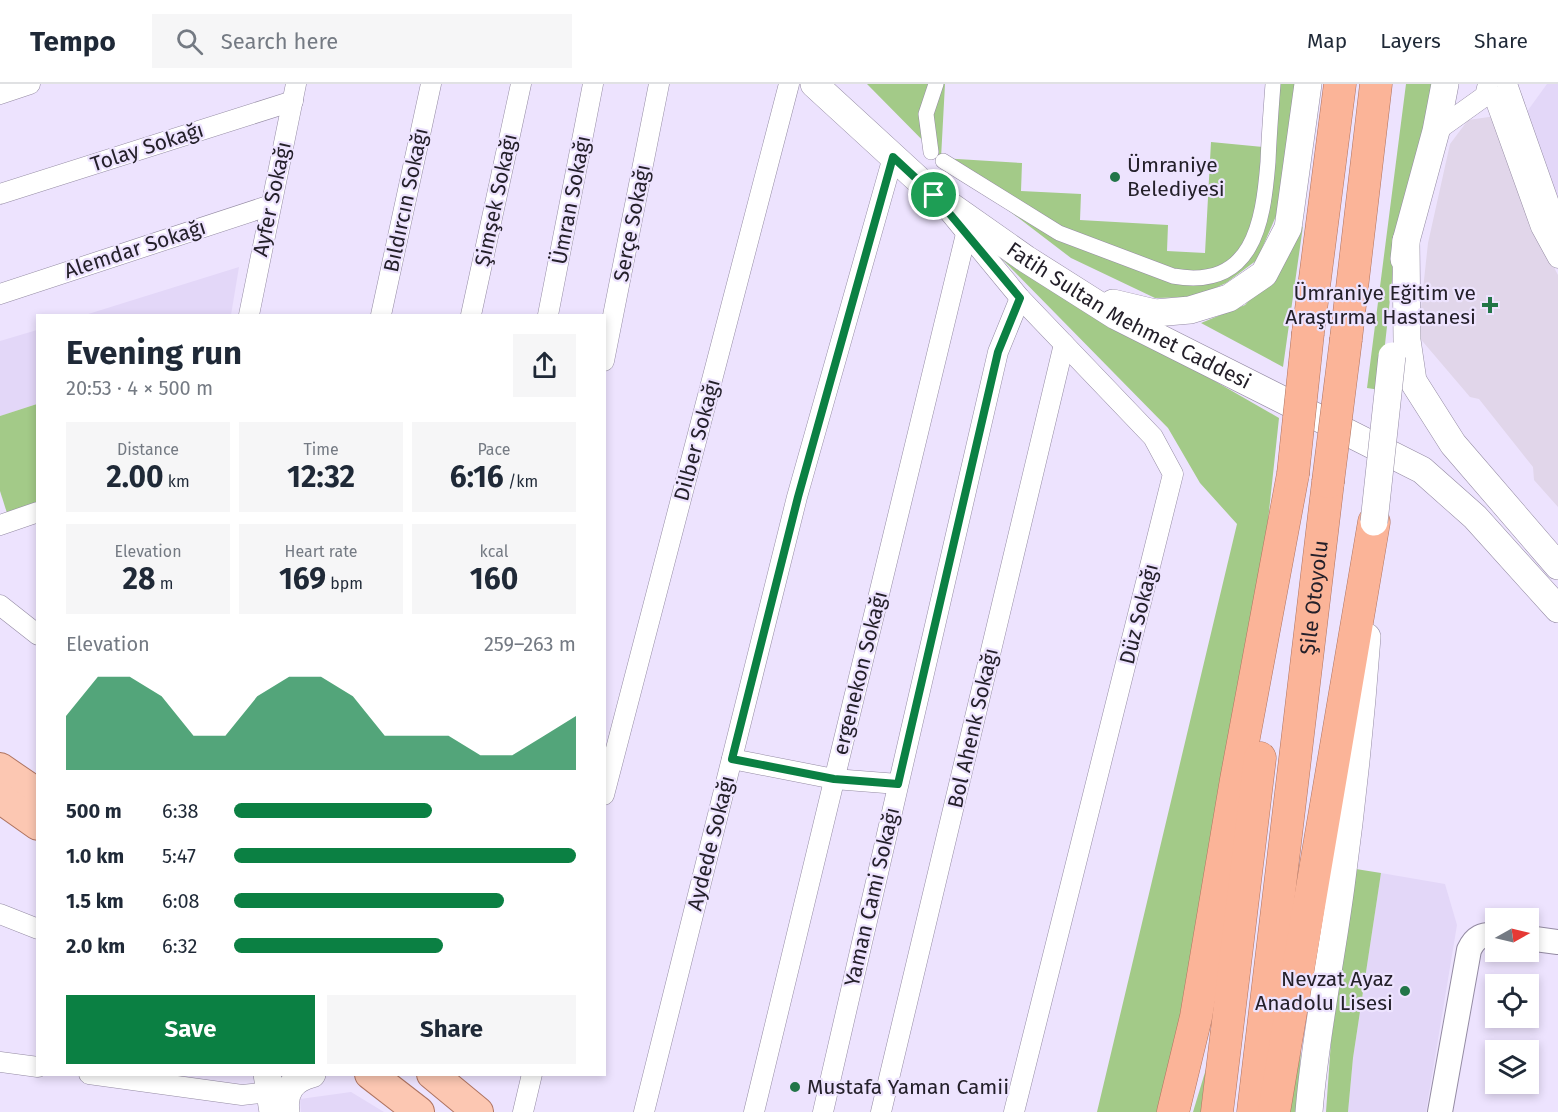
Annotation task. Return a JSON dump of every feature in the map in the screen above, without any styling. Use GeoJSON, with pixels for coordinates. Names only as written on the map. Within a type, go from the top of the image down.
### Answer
{"type":"FeatureCollection","features":[{"type":"Feature","properties":{"kind":"highway"},"geometry":{"type":"LineString","coordinates":[[1308,333],[1320,84]]}},
{"type":"Feature","properties":{"kind":"highway","name":"Şile Otoyolu"},"geometry":{"type":"LineString","coordinates":[[1217,1112],[1308,333],[1340,84]]}},
{"type":"Feature","properties":{"kind":"highway","name":"Şile Otoyolu"},"geometry":{"type":"LineString","coordinates":[[1253,1112],[1376,84]]}},
{"type":"Feature","properties":{"kind":"highway"},"geometry":{"type":"LineString","coordinates":[[1173,1112],[1196,1017],[1236,780],[1293,474]]}},
{"type":"Feature","properties":{"kind":"highway"},"geometry":{"type":"LineString","coordinates":[[1274,1112],[1374,522]]}},
{"type":"Feature","properties":{"kind":"main road","name":"Fatih Sultan Mehmet Caddesi"},"geometry":{"type":"LineString","coordinates":[[814,84],[934,195],[1081,294],[1116,316],[1422,470],[1474,517],[1558,609]]}},
{"type":"Feature","properties":{"kind":"main road"},"geometry":{"type":"LineString","coordinates":[[1081,294],[1143,312],[1190,310],[1229,298],[1264,274],[1288,228],[1308,84]]}},
{"type":"Feature","properties":{"kind":"main road"},"geometry":{"type":"LineString","coordinates":[[1309,1112],[1313,1062],[1341,887],[1362,713],[1374,522],[1406,241],[1436,131],[1444,84]]}},
{"type":"Feature","properties":{"kind":"main road"},"geometry":{"type":"LineString","coordinates":[[1406,241],[1407,340],[1413,381],[1453,444],[1558,566]]}},
{"type":"Feature","properties":{"kind":"main road"},"geometry":{"type":"LineString","coordinates":[[0,768],[36,793]]}},
{"type":"Feature","properties":{"kind":"main road"},"geometry":{"type":"LineString","coordinates":[[0,798],[36,824]]}},
{"type":"Feature","properties":{"kind":"main road"},"geometry":{"type":"LineString","coordinates":[[275,1093],[287,1092],[293,1082],[307,1076]]}},
{"type":"Feature","properties":{"kind":"main road"},"geometry":{"type":"LineString","coordinates":[[373,1076],[419,1112]]}},
{"type":"Feature","properties":{"kind":"main road"},"geometry":{"type":"LineString","coordinates":[[434,1076],[478,1112]]}},
{"type":"Feature","properties":{"kind":"street"},"geometry":{"type":"LineString","coordinates":[[0,94],[30,84]]}},
{"type":"Feature","properties":{"kind":"street","name":"Bıldırcın Sokağı"},"geometry":{"type":"LineString","coordinates":[[381,314],[431,84]]}},
{"type":"Feature","properties":{"kind":"street","name":"Şimşek Sokağı"},"geometry":{"type":"LineString","coordinates":[[471,314],[521,84]]}},
{"type":"Feature","properties":{"kind":"street","name":"Ümran Sokağı"},"geometry":{"type":"LineString","coordinates":[[548,314],[593,84]]}},
{"type":"Feature","properties":{"kind":"street","name":"Serçe Sokağı"},"geometry":{"type":"LineString","coordinates":[[606,351],[659,84]]}},
{"type":"Feature","properties":{"kind":"street","name":"Dilber Sokağı"},"geometry":{"type":"LineString","coordinates":[[606,787],[789,84]]}},
{"type":"Feature","properties":{"kind":"street"},"geometry":{"type":"LineString","coordinates":[[936,84],[926,114],[937,157],[1059,233],[1173,276],[1189,278],[1218,275],[1230,270],[1240,260],[1261,222],[1274,84]]}},
{"type":"Feature","properties":{"kind":"street"},"geometry":{"type":"LineString","coordinates":[[1507,84],[1558,229]]}},
{"type":"Feature","properties":{"kind":"street"},"geometry":{"type":"LineString","coordinates":[[1436,131],[1486,90],[1494,96],[1540,227],[1558,258]]}},
{"type":"Feature","properties":{"kind":"street","name":"Tolay Sokağı"},"geometry":{"type":"LineString","coordinates":[[0,194],[295,92]]}},
{"type":"Feature","properties":{"kind":"street","name":"Ayfer Sokağı"},"geometry":{"type":"LineString","coordinates":[[249,314],[295,92]]}},
{"type":"Feature","properties":{"kind":"street","name":"Aydede Sokağı"},"geometry":{"type":"LineString","coordinates":[[644,1112],[798,497],[893,157]]}},
{"type":"Feature","properties":{"kind":"street","name":"Düz Sokağı"},"geometry":{"type":"LineString","coordinates":[[934,195],[1020,298],[1153,437],[1173,474],[1014,1112]]}},
{"type":"Feature","properties":{"kind":"street","name":"Alemdar Sokağı"},"geometry":{"type":"LineString","coordinates":[[0,294],[271,205]]}},
{"type":"Feature","properties":{"kind":"street","name":"ergenekon Sokağı"},"geometry":{"type":"LineString","coordinates":[[754,1112],[966,234]]}},
{"type":"Feature","properties":{"kind":"street","name":"Yaman Cami Sokağı"},"geometry":{"type":"LineString","coordinates":[[823,1112],[998,352],[1020,298]]}},
{"type":"Feature","properties":{"kind":"street","name":"Bol Ahenk Sokağı"},"geometry":{"type":"LineString","coordinates":[[881,1112],[1064,344]]}},
{"type":"Feature","properties":{"kind":"street"},"geometry":{"type":"LineString","coordinates":[[0,525],[36,513]]}},
{"type":"Feature","properties":{"kind":"street"},"geometry":{"type":"LineString","coordinates":[[0,605],[36,633]]}},
{"type":"Feature","properties":{"kind":"street"},"geometry":{"type":"LineString","coordinates":[[732,759],[834,779],[898,784]]}},
{"type":"Feature","properties":{"kind":"street"},"geometry":{"type":"LineString","coordinates":[[0,914],[36,928]]}},
{"type":"Feature","properties":{"kind":"street"},"geometry":{"type":"LineString","coordinates":[[1440,1112],[1469,950],[1480,936],[1485,936]]}},
{"type":"Feature","properties":{"kind":"street"},"geometry":{"type":"LineString","coordinates":[[1539,940],[1558,942]]}},
{"type":"Feature","properties":{"kind":"street"},"geometry":{"type":"LineString","coordinates":[[0,1062],[36,1067]]}},
{"type":"Feature","properties":{"kind":"street"},"geometry":{"type":"LineString","coordinates":[[104,1076],[242,1095],[275,1093]]}},
{"type":"Feature","properties":{"kind":"street"},"geometry":{"type":"LineString","coordinates":[[523,1112],[532,1076]]}},
{"type":"Feature","properties":{"kind":"shaded area"},"geometry":{"type":"Polygon","coordinates":[[[1547,84],[1558,84],[1558,203],[1526,113],[1547,84]]]}},
{"type":"Feature","properties":{"kind":"shaded area","name":"Ümraniye Eğitim ve Araştırma Hastanesi"},"geometry":{"type":"Polygon","coordinates":[[[1496,116],[1533,227],[1558,275],[1558,507],[1534,480],[1533,467],[1479,399],[1470,397],[1418,336],[1428,243],[1450,144],[1468,120],[1496,116]]]}},
{"type":"Feature","properties":{"kind":"shaded area"},"geometry":{"type":"Polygon","coordinates":[[[239,267],[231,314],[88,314],[239,267]]]}},
{"type":"Feature","properties":{"kind":"shaded area"},"geometry":{"type":"Polygon","coordinates":[[[36,330],[36,404],[0,416],[0,341],[36,330]]]}},
{"type":"Feature","properties":{"kind":"shaded area","name":"Nevzat Ayaz Anadolu Lisesi"},"geometry":{"type":"Polygon","coordinates":[[[1381,873],[1445,884],[1457,925],[1426,1112],[1348,1112],[1353,1058],[1381,873]]]}},
{"type":"Feature","properties":{"kind":"shaded area"},"geometry":{"type":"Polygon","coordinates":[[[351,1092],[384,1112],[301,1112],[300,1099],[351,1092]]]}},
{"type":"Feature","properties":{"kind":"green space"},"geometry":{"type":"Polygon","coordinates":[[[867,84],[945,84],[941,158],[1022,163],[1021,191],[1081,194],[1080,220],[1168,225],[1167,251],[1205,253],[1211,142],[1263,147],[1270,84],[1296,84],[1276,216],[1257,260],[1226,283],[1196,297],[1155,298],[1071,258],[941,159],[867,84]]]}},
{"type":"Feature","properties":{"kind":"green space"},"geometry":{"type":"Polygon","coordinates":[[[1406,84],[1435,84],[1397,235],[1380,390],[1367,388],[1406,84]]]}},
{"type":"Feature","properties":{"kind":"green space"},"geometry":{"type":"Polygon","coordinates":[[[1303,226],[1283,367],[1201,323],[1245,305],[1279,267],[1303,226]]]}},
{"type":"Feature","properties":{"kind":"green space"},"geometry":{"type":"Polygon","coordinates":[[[1001,258],[1279,418],[1264,558],[1176,1051],[1160,1112],[1097,1112],[1237,524],[1200,483],[1168,428],[1001,258]]]}},
{"type":"Feature","properties":{"kind":"green space"},"geometry":{"type":"Polygon","coordinates":[[[36,404],[36,503],[7,513],[0,491],[0,416],[36,404]]]}},
{"type":"Feature","properties":{"kind":"green space"},"geometry":{"type":"Polygon","coordinates":[[[1356,869],[1381,873],[1353,1058],[1348,1112],[1326,1112],[1331,1041],[1356,869]]]}},
{"type":"Feature","properties":{"kind":"green space"},"geometry":{"type":"Polygon","coordinates":[[[1301,1051],[1297,1112],[1288,1112],[1301,1051]]]}},
{"type":"Feature","properties":{"kind":"green space"},"geometry":{"type":"Polygon","coordinates":[[[1206,1069],[1201,1112],[1193,1112],[1206,1069]]]}},
{"type":"Feature","properties":{"kind":"place","name":"Ümraniye Belediyesi"},"geometry":{"type":"Point","coordinates":[1115,177]}},
{"type":"Feature","properties":{"kind":"place","name":"Ümraniye Eğitim ve Araştırma Hastanesi"},"geometry":{"type":"Point","coordinates":[1490,305]}},
{"type":"Feature","properties":{"kind":"place","name":"Nevzat Ayaz Anadolu Lisesi"},"geometry":{"type":"Point","coordinates":[1405,991]}},
{"type":"Feature","properties":{"kind":"place","name":"Mustafa Yaman Camii"},"geometry":{"type":"Point","coordinates":[795,1087]}},
{"type":"Feature","properties":{"kind":"route"},"geometry":{"type":"LineString","coordinates":[[893,157],[934,195],[1020,298],[998,352],[898,784],[834,779],[732,759],[798,497],[893,157]]}}]}
